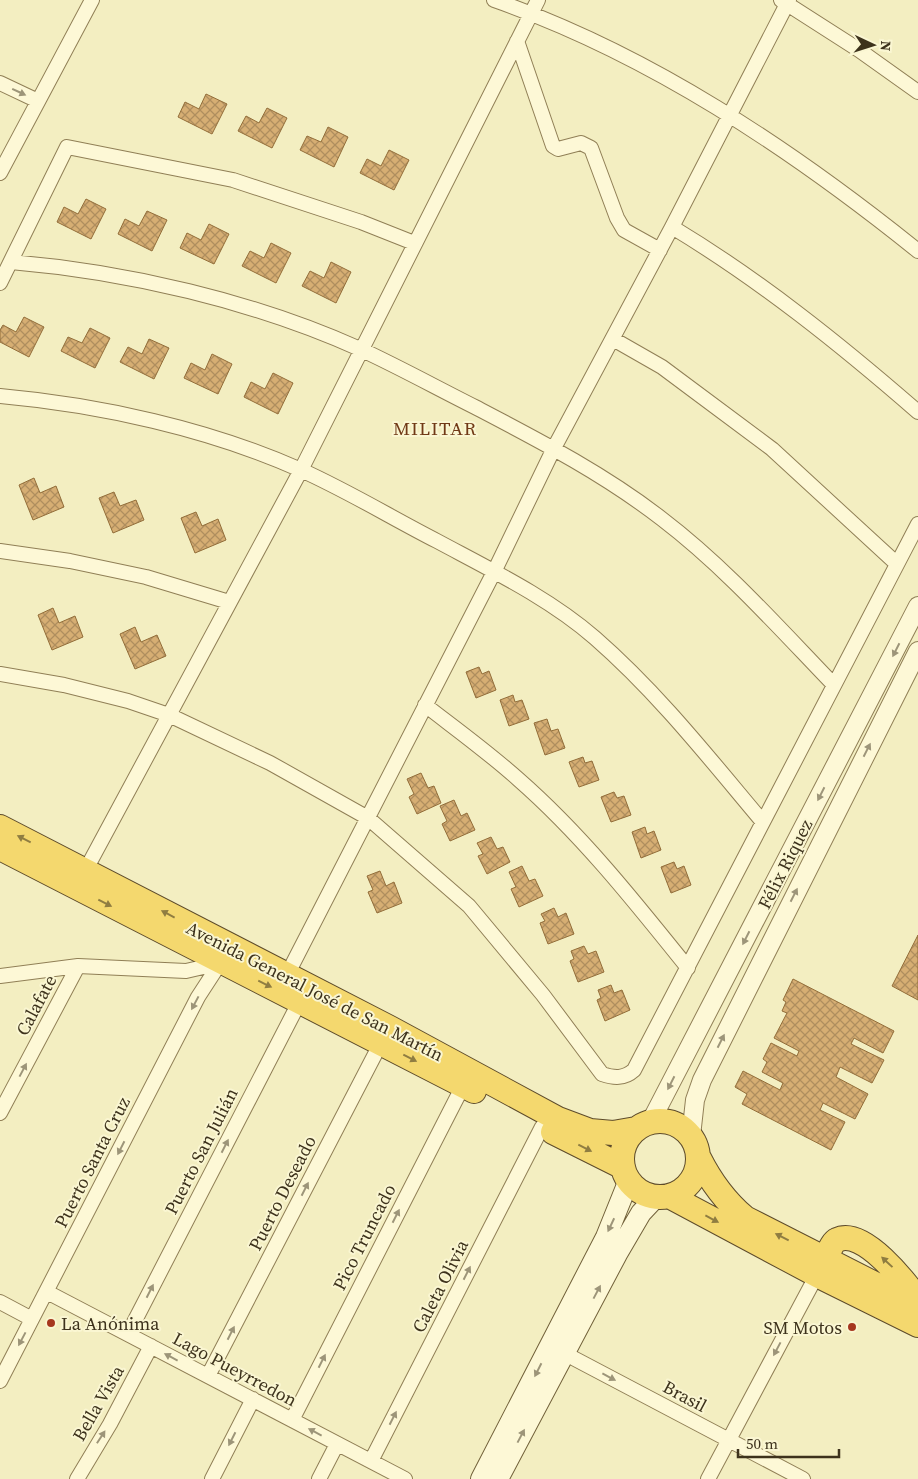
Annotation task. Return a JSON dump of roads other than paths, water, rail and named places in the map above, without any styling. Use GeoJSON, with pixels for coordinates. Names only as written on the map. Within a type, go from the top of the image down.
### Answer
{"type":"FeatureCollection","features":[{"type":"Feature","properties":{"kind":"highway","name":"Avenida General José de San Martín"},"geometry":{"type":"LineString","coordinates":[[0,827],[81,879],[225,954],[467,1078],[571,1124],[590,1131],[613,1133],[644,1125],[671,1122],[682,1127],[697,1146],[699,1158],[711,1181],[731,1206],[745,1218],[821,1267],[918,1325]]}},
{"type":"Feature","properties":{"kind":"highway","name":"Avenida General José de San Martín"},"geometry":{"type":"LineString","coordinates":[[0,848],[81,879]]}},
{"type":"Feature","properties":{"kind":"highway","name":"Avenida General José de San Martín"},"geometry":{"type":"LineString","coordinates":[[225,954],[260,962],[287,975],[304,994]]}},
{"type":"Feature","properties":{"kind":"highway","name":"Avenida General José de San Martín"},"geometry":{"type":"LineString","coordinates":[[467,1078],[542,1127],[626,1173],[641,1191],[663,1196],[821,1267],[918,1306]]}},
{"type":"Feature","properties":{"kind":"highway"},"geometry":{"type":"LineString","coordinates":[[626,1173],[624,1146],[644,1125]]}},
{"type":"Feature","properties":{"kind":"highway"},"geometry":{"type":"LineString","coordinates":[[663,1196],[681,1191],[690,1182],[697,1171],[699,1158]]}},
{"type":"Feature","properties":{"kind":"highway"},"geometry":{"type":"LineString","coordinates":[[821,1267],[835,1241],[846,1239],[863,1244],[887,1262],[903,1278],[918,1300]]}},
{"type":"Feature","properties":{"kind":"main road"},"geometry":{"type":"LineString","coordinates":[[498,1479],[606,1237],[626,1173]]}},
{"type":"Feature","properties":{"kind":"main road"},"geometry":{"type":"LineString","coordinates":[[481,1479],[641,1213],[663,1196]]}},
{"type":"Feature","properties":{"kind":"street"},"geometry":{"type":"LineString","coordinates":[[0,173],[92,0]]}},
{"type":"Feature","properties":{"kind":"street"},"geometry":{"type":"LineString","coordinates":[[494,0],[531,13],[599,42],[730,116],[814,174],[918,251]]}},
{"type":"Feature","properties":{"kind":"street"},"geometry":{"type":"LineString","coordinates":[[81,879],[301,470],[360,349],[538,0]]}},
{"type":"Feature","properties":{"kind":"street"},"geometry":{"type":"LineString","coordinates":[[287,975],[494,572],[554,448],[730,116],[786,1],[918,92]]}},
{"type":"Feature","properties":{"kind":"street"},"geometry":{"type":"LineString","coordinates":[[517,41],[553,146],[558,149],[581,143],[590,148],[617,218],[624,230],[660,250]]}},
{"type":"Feature","properties":{"kind":"street"},"geometry":{"type":"LineString","coordinates":[[0,83],[38,101]]}},
{"type":"Feature","properties":{"kind":"street"},"geometry":{"type":"LineString","coordinates":[[0,283],[67,147],[233,180],[362,222],[414,243]]}},
{"type":"Feature","properties":{"kind":"street"},"geometry":{"type":"LineString","coordinates":[[672,227],[713,252],[765,290],[826,336],[918,412]]}},
{"type":"Feature","properties":{"kind":"street"},"geometry":{"type":"LineString","coordinates":[[11,262],[122,276],[204,295],[283,320],[360,349],[554,448],[592,470],[665,521],[717,568],[834,684]]}},
{"type":"Feature","properties":{"kind":"street"},"geometry":{"type":"LineString","coordinates":[[613,338],[662,367],[772,449],[897,564]]}},
{"type":"Feature","properties":{"kind":"street"},"geometry":{"type":"LineString","coordinates":[[0,396],[55,400],[146,418],[224,442],[301,470],[494,572],[553,607],[601,643],[669,711],[762,822]]}},
{"type":"Feature","properties":{"kind":"street"},"geometry":{"type":"LineString","coordinates":[[0,674],[64,685],[128,700],[169,715],[270,763],[368,818],[469,906],[543,995],[602,1074],[621,1077],[629,1075],[634,1070],[918,524]]}},
{"type":"Feature","properties":{"kind":"street"},"geometry":{"type":"LineString","coordinates":[[0,550],[70,561],[146,577],[229,602]]}},
{"type":"Feature","properties":{"kind":"street","name":"Félix Riquez"},"geometry":{"type":"LineString","coordinates":[[644,1125],[918,606]]}},
{"type":"Feature","properties":{"kind":"street","name":"Félix Riquez"},"geometry":{"type":"LineString","coordinates":[[691,1136],[695,1100],[702,1080],[918,651]]}},
{"type":"Feature","properties":{"kind":"street"},"geometry":{"type":"LineString","coordinates":[[425,705],[518,779],[568,827],[607,869],[688,968]]}},
{"type":"Feature","properties":{"kind":"street"},"geometry":{"type":"LineString","coordinates":[[0,976],[78,966],[186,971],[225,954]]}},
{"type":"Feature","properties":{"kind":"street","name":"Puerto Santa Cruz"},"geometry":{"type":"LineString","coordinates":[[0,1381],[198,997],[225,954]]}},
{"type":"Feature","properties":{"kind":"street","name":"Calafate"},"geometry":{"type":"LineString","coordinates":[[0,1114],[78,966]]}},
{"type":"Feature","properties":{"kind":"street","name":"Puerto San Julián"},"geometry":{"type":"LineString","coordinates":[[128,1334],[304,994]]}},
{"type":"Feature","properties":{"kind":"street","name":"Puerto Deseado"},"geometry":{"type":"LineString","coordinates":[[208,1376],[385,1035]]}},
{"type":"Feature","properties":{"kind":"street","name":"Pico Truncado"},"geometry":{"type":"LineString","coordinates":[[292,1420],[467,1078]]}},
{"type":"Feature","properties":{"kind":"street","name":"Caleta Olivia"},"geometry":{"type":"LineString","coordinates":[[371,1461],[542,1127]]}},
{"type":"Feature","properties":{"kind":"street"},"geometry":{"type":"LineString","coordinates":[[708,1479],[821,1267]]}},
{"type":"Feature","properties":{"kind":"street","name":"Lago Pueyrredon"},"geometry":{"type":"LineString","coordinates":[[47,1292],[405,1479]]}},
{"type":"Feature","properties":{"kind":"street"},"geometry":{"type":"LineString","coordinates":[[0,1302],[32,1319]]}},
{"type":"Feature","properties":{"kind":"street","name":"Bella Vista"},"geometry":{"type":"LineString","coordinates":[[77,1479],[110,1424],[151,1346]]}},
{"type":"Feature","properties":{"kind":"street","name":"Brasil"},"geometry":{"type":"LineString","coordinates":[[557,1350],[803,1479]]}},
{"type":"Feature","properties":{"kind":"street"},"geometry":{"type":"LineString","coordinates":[[212,1479],[253,1399]]}},
{"type":"Feature","properties":{"kind":"street"},"geometry":{"type":"LineString","coordinates":[[319,1479],[337,1444]]}},
{"type":"Feature","properties":{"kind":"place","name":"La Anónima"},"geometry":{"type":"Point","coordinates":[51,1323]}},
{"type":"Feature","properties":{"kind":"place","name":"SM Motos"},"geometry":{"type":"Point","coordinates":[852,1327]}},
{"type":"Feature","properties":{"kind":"district","name":"MILITAR"},"geometry":{"type":"Point","coordinates":[435,428]}}]}
